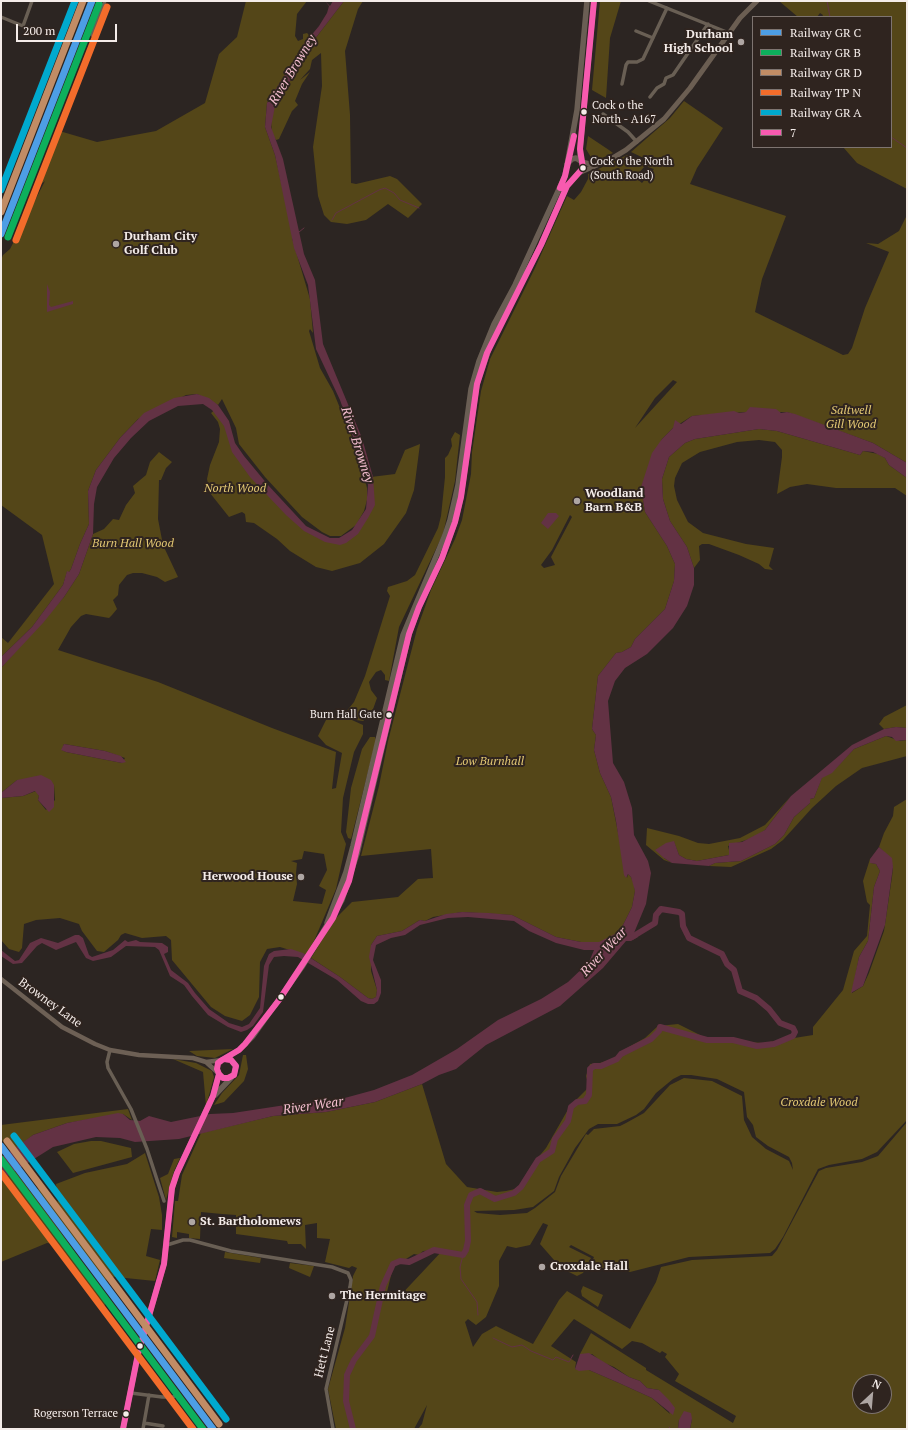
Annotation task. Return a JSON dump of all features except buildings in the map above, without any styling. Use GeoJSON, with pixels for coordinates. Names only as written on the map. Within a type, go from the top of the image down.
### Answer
{"type":"FeatureCollection","features":[{"type":"Feature","properties":{"kind":"highway"},"geometry":{"type":"LineString","coordinates":[[322,934],[346,872],[403,635],[437,556],[450,520],[458,485],[471,389],[479,361],[494,324],[515,285],[563,181],[571,150],[576,116],[587,1]]}},
{"type":"Feature","properties":{"kind":"highway"},"geometry":{"type":"LineString","coordinates":[[123,1429],[140,1348],[159,1284],[167,1245],[172,1188],[184,1157],[213,1096],[218,1073],[218,1064],[223,1059],[239,1050],[253,1036],[302,967],[342,900],[357,854],[408,634],[442,558],[455,522],[461,497],[477,384],[487,353],[541,245],[567,186],[580,173],[583,166],[580,149],[594,1]]}},
{"type":"Feature","properties":{"kind":"highway"},"geometry":{"type":"LineString","coordinates":[[566,166],[572,159],[581,161]]}},
{"type":"Feature","properties":{"kind":"highway"},"geometry":{"type":"LineString","coordinates":[[566,166],[572,173],[580,173]]}},
{"type":"Feature","properties":{"kind":"highway"},"geometry":{"type":"LineString","coordinates":[[213,1096],[231,1077],[236,1069],[235,1063],[239,1050]]}},
{"type":"Feature","properties":{"kind":"highway"},"geometry":{"type":"LineString","coordinates":[[223,1059],[231,1060],[235,1063]]}},
{"type":"Feature","properties":{"kind":"highway"},"geometry":{"type":"LineString","coordinates":[[218,1073],[226,1078],[231,1077]]}},
{"type":"Feature","properties":{"kind":"main road"},"geometry":{"type":"LineString","coordinates":[[580,173],[615,157],[637,142],[675,107],[729,33],[748,9],[757,1]]}},
{"type":"Feature","properties":{"kind":"main road"},"geometry":{"type":"LineString","coordinates":[[581,161],[595,165]]}},
{"type":"Feature","properties":{"kind":"main road","name":"Browney Lane"},"geometry":{"type":"LineString","coordinates":[[1,979],[62,1027],[110,1050],[138,1055],[188,1056],[206,1062]]}},
{"type":"Feature","properties":{"kind":"main road"},"geometry":{"type":"LineString","coordinates":[[206,1062],[223,1059]]}},
{"type":"Feature","properties":{"kind":"main road"},"geometry":{"type":"LineString","coordinates":[[206,1062],[218,1073]]}},
{"type":"Feature","properties":{"kind":"street"},"geometry":{"type":"LineString","coordinates":[[1,18],[22,26],[32,1]]}},
{"type":"Feature","properties":{"kind":"street"},"geometry":{"type":"LineString","coordinates":[[92,35],[105,1]]}},
{"type":"Feature","properties":{"kind":"street"},"geometry":{"type":"LineString","coordinates":[[649,1],[729,33]]}},
{"type":"Feature","properties":{"kind":"street"},"geometry":{"type":"LineString","coordinates":[[622,84],[622,76],[628,60],[638,62],[643,59],[667,8]]}},
{"type":"Feature","properties":{"kind":"street"},"geometry":{"type":"LineString","coordinates":[[651,94],[664,84],[666,78],[673,75],[708,24]]}},
{"type":"Feature","properties":{"kind":"street"},"geometry":{"type":"LineString","coordinates":[[636,31],[653,38]]}},
{"type":"Feature","properties":{"kind":"street"},"geometry":{"type":"LineString","coordinates":[[603,114],[630,133],[637,142]]}},
{"type":"Feature","properties":{"kind":"street"},"geometry":{"type":"LineString","coordinates":[[605,122],[608,117]]}},
{"type":"Feature","properties":{"kind":"street"},"geometry":{"type":"LineString","coordinates":[[110,1050],[107,1062],[108,1068],[130,1107],[145,1144],[164,1201]]}},
{"type":"Feature","properties":{"kind":"street","name":"Hett Lane"},"geometry":{"type":"LineString","coordinates":[[167,1245],[183,1240],[190,1240],[250,1255],[340,1268],[348,1273],[351,1280],[326,1389],[333,1429]]}},
{"type":"Feature","properties":{"kind":"street"},"geometry":{"type":"LineString","coordinates":[[131,1393],[173,1397],[176,1395]]}},
{"type":"Feature","properties":{"kind":"street"},"geometry":{"type":"LineString","coordinates":[[143,1429],[149,1395]]}},
{"type":"Feature","properties":{"kind":"street"},"geometry":{"type":"LineString","coordinates":[[144,1423],[163,1426]]}},
{"type":"Feature","properties":{"kind":"green space"},"geometry":{"type":"Polygon","coordinates":[[[246,1],[307,1],[297,14],[295,36],[298,41],[303,39],[303,34],[307,33],[310,36],[296,58],[293,68],[287,73],[267,103],[265,127],[275,155],[292,230],[292,238],[310,299],[313,333],[310,329],[309,331],[320,368],[333,391],[356,447],[362,468],[367,488],[367,500],[364,511],[356,525],[341,536],[330,536],[322,532],[302,517],[265,477],[239,444],[236,428],[222,399],[218,405],[197,394],[186,395],[138,419],[120,438],[96,470],[88,491],[89,524],[71,569],[67,572],[63,585],[32,627],[1,657],[1,637],[8,643],[54,584],[42,535],[1,505],[1,260],[3,255],[10,249],[45,181],[32,191],[56,130],[97,142],[156,131],[205,103],[219,54],[237,37],[246,1]]]}},
{"type":"Feature","properties":{"kind":"green space"},"geometry":{"type":"Polygon","coordinates":[[[344,1],[363,1],[358,9],[345,51],[350,115],[351,183],[356,184],[390,176],[397,179],[422,204],[408,218],[388,204],[366,220],[347,224],[331,222],[324,215],[318,196],[313,147],[322,86],[321,53],[312,60],[310,69],[300,80],[310,72],[302,84],[295,101],[298,105],[292,111],[279,139],[276,140],[272,134],[271,121],[276,101],[298,70],[311,44],[344,1]]]}},
{"type":"Feature","properties":{"kind":"green space"},"geometry":{"type":"Polygon","coordinates":[[[600,1],[621,1],[610,38],[606,98],[592,90],[600,1]]]}},
{"type":"Feature","properties":{"kind":"green space"},"geometry":{"type":"Polygon","coordinates":[[[779,1],[907,1],[907,189],[857,163],[844,148],[892,148],[892,16],[822,16],[820,13],[818,16],[797,16],[779,1]]]}},
{"type":"Feature","properties":{"kind":"green space","name":"Low Burnhall"},"geometry":{"type":"Polygon","coordinates":[[[684,101],[723,128],[697,168],[690,184],[786,216],[762,279],[755,312],[843,355],[848,354],[852,348],[865,308],[889,252],[866,243],[878,244],[899,231],[907,215],[907,463],[873,443],[787,412],[746,412],[692,416],[673,428],[662,439],[641,487],[645,512],[667,546],[675,564],[674,581],[665,609],[635,639],[631,647],[622,652],[616,653],[598,676],[592,729],[596,735],[594,750],[600,773],[611,797],[627,878],[628,874],[634,884],[635,891],[632,907],[623,925],[615,934],[606,940],[600,942],[581,942],[556,937],[512,915],[462,912],[433,917],[425,921],[420,920],[402,931],[377,936],[371,945],[371,971],[377,990],[376,997],[372,999],[368,998],[311,958],[335,919],[352,902],[398,897],[418,879],[433,878],[431,849],[361,856],[379,786],[388,741],[417,629],[431,590],[455,539],[462,520],[471,474],[472,452],[481,391],[490,359],[535,268],[567,196],[574,200],[581,192],[588,179],[588,174],[627,155],[645,164],[645,166],[635,177],[642,183],[654,169],[648,167],[650,161],[631,152],[670,118],[684,101]],[[673,380],[655,398],[635,428],[677,382],[673,380]],[[570,515],[552,550],[541,565],[544,568],[555,565],[551,557],[572,517],[570,515]]]}},
{"type":"Feature","properties":{"kind":"green space"},"geometry":{"type":"Polygon","coordinates":[[[588,136],[613,153],[600,159],[592,159],[586,149],[588,136]]]}},
{"type":"Feature","properties":{"kind":"green space","name":"North Wood"},"geometry":{"type":"Polygon","coordinates":[[[216,409],[223,416],[230,442],[296,522],[328,540],[348,537],[370,509],[371,477],[395,474],[405,450],[420,444],[414,490],[406,513],[384,544],[360,563],[332,571],[316,567],[290,551],[277,539],[254,523],[246,522],[245,514],[242,512],[229,517],[210,493],[207,479],[210,465],[219,442],[220,429],[218,422],[211,413],[216,409]]]}},
{"type":"Feature","properties":{"kind":"green space","name":"Saltwell Gill Wood"},"geometry":{"type":"Polygon","coordinates":[[[759,429],[777,431],[860,455],[863,451],[878,454],[885,458],[889,465],[907,478],[907,496],[895,488],[836,488],[807,484],[790,487],[777,494],[782,450],[775,442],[759,440],[737,442],[700,452],[682,463],[675,478],[674,486],[677,500],[688,522],[703,533],[746,544],[774,548],[769,566],[773,570],[765,569],[759,564],[739,555],[709,544],[702,544],[699,546],[700,560],[694,568],[687,547],[670,521],[663,499],[662,479],[669,457],[685,443],[695,439],[759,429]]]}},
{"type":"Feature","properties":{"kind":"green space"},"geometry":{"type":"Polygon","coordinates":[[[455,432],[460,435],[455,481],[443,534],[399,627],[389,681],[385,680],[385,675],[381,670],[376,672],[369,682],[371,690],[377,698],[371,715],[363,721],[356,720],[345,713],[354,702],[365,676],[390,596],[387,591],[388,587],[407,581],[415,575],[438,528],[441,516],[445,477],[445,458],[452,446],[451,439],[455,432]]]}},
{"type":"Feature","properties":{"kind":"green space","name":"Burn Hall Wood"},"geometry":{"type":"Polygon","coordinates":[[[159,452],[172,462],[166,468],[161,480],[159,480],[158,519],[163,545],[178,577],[165,582],[157,577],[142,573],[127,575],[119,585],[118,595],[113,600],[117,609],[112,615],[109,618],[86,614],[81,616],[71,627],[58,650],[158,682],[336,752],[332,789],[336,788],[342,753],[326,745],[318,736],[328,716],[343,716],[363,725],[363,734],[354,752],[343,798],[341,832],[346,844],[336,889],[314,941],[306,955],[280,947],[267,949],[260,962],[259,997],[250,1015],[242,1021],[225,1016],[211,1007],[172,960],[171,940],[166,936],[142,938],[125,933],[121,935],[118,940],[104,952],[97,951],[82,931],[79,924],[60,918],[36,920],[24,924],[22,948],[19,952],[9,949],[1,940],[1,798],[23,796],[36,791],[39,796],[38,800],[46,810],[55,800],[54,785],[17,780],[1,793],[1,668],[64,597],[79,574],[93,534],[104,529],[113,519],[119,520],[126,505],[135,493],[133,486],[146,475],[150,462],[159,452]],[[64,744],[62,750],[66,752],[122,763],[125,758],[105,751],[64,744]],[[304,851],[302,859],[291,861],[297,863],[297,884],[293,901],[322,904],[326,890],[319,886],[327,870],[324,854],[304,851]]]}},
{"type":"Feature","properties":{"kind":"green space"},"geometry":{"type":"Polygon","coordinates":[[[907,705],[907,728],[896,727],[884,729],[879,724],[884,717],[907,705]]]}},
{"type":"Feature","properties":{"kind":"green space"},"geometry":{"type":"Polygon","coordinates":[[[886,736],[900,741],[907,740],[907,756],[862,768],[836,786],[812,808],[783,840],[771,849],[731,867],[709,866],[715,863],[741,861],[775,844],[784,835],[794,817],[810,803],[810,799],[814,798],[822,777],[835,769],[854,749],[886,736]]]}},
{"type":"Feature","properties":{"kind":"green space"},"geometry":{"type":"Polygon","coordinates":[[[370,737],[375,737],[376,740],[351,839],[348,838],[346,832],[351,788],[362,749],[370,737]]]}},
{"type":"Feature","properties":{"kind":"green space"},"geometry":{"type":"Polygon","coordinates":[[[791,796],[765,830],[755,837],[728,846],[729,855],[697,861],[686,859],[679,855],[674,842],[664,858],[672,863],[664,860],[646,845],[647,828],[679,836],[698,843],[709,844],[740,838],[765,825],[791,796]]]}},
{"type":"Feature","properties":{"kind":"green space","name":"Croxdale Wood"},"geometry":{"type":"Polygon","coordinates":[[[907,799],[907,1120],[877,1152],[862,1159],[829,1165],[818,1169],[783,1237],[775,1249],[770,1253],[689,1257],[630,1272],[610,1268],[589,1268],[594,1257],[571,1245],[569,1247],[591,1258],[583,1273],[577,1276],[559,1267],[559,1262],[554,1260],[540,1244],[548,1225],[543,1223],[530,1245],[516,1248],[507,1246],[499,1261],[499,1286],[486,1317],[476,1325],[468,1319],[465,1322],[473,1347],[482,1334],[496,1326],[533,1344],[559,1300],[567,1291],[630,1329],[656,1282],[661,1267],[692,1260],[772,1256],[777,1250],[819,1171],[826,1168],[862,1162],[878,1156],[907,1122],[907,1429],[690,1429],[692,1419],[679,1420],[678,1429],[418,1429],[422,1424],[427,1405],[414,1429],[336,1429],[328,1389],[345,1328],[353,1276],[357,1268],[352,1266],[349,1268],[325,1262],[330,1239],[317,1238],[317,1223],[305,1225],[306,1249],[301,1244],[288,1244],[287,1241],[236,1234],[236,1215],[201,1212],[200,1239],[189,1238],[189,1234],[177,1232],[177,1238],[172,1237],[175,1201],[178,1201],[182,1175],[201,1133],[273,1116],[326,1112],[375,1102],[422,1084],[446,1164],[467,1187],[497,1192],[506,1191],[515,1189],[521,1184],[531,1166],[546,1148],[570,1106],[587,1089],[588,1083],[586,1076],[590,1064],[600,1063],[615,1058],[620,1052],[645,1038],[658,1026],[678,1024],[708,1039],[734,1038],[747,1042],[763,1043],[813,1035],[813,1027],[843,990],[854,951],[867,936],[870,905],[867,902],[863,881],[870,859],[871,863],[876,864],[880,871],[874,887],[868,941],[859,957],[852,993],[863,986],[869,973],[884,931],[893,867],[887,855],[879,847],[884,833],[893,816],[894,807],[907,799]],[[681,1075],[673,1079],[656,1093],[644,1109],[636,1115],[617,1124],[598,1124],[589,1129],[575,1148],[559,1177],[554,1191],[533,1207],[514,1210],[474,1211],[477,1213],[500,1215],[527,1213],[535,1208],[555,1192],[561,1176],[586,1134],[588,1135],[594,1129],[620,1126],[644,1113],[670,1085],[684,1078],[712,1081],[742,1096],[744,1120],[752,1137],[766,1149],[789,1161],[793,1170],[789,1157],[768,1146],[756,1137],[753,1125],[747,1117],[744,1092],[717,1079],[681,1075]],[[443,1250],[423,1251],[419,1255],[414,1254],[393,1267],[387,1292],[397,1299],[443,1250]],[[574,1319],[551,1346],[576,1362],[575,1369],[589,1370],[652,1398],[670,1414],[659,1390],[647,1388],[640,1381],[629,1377],[614,1367],[602,1362],[592,1354],[580,1354],[591,1333],[646,1368],[646,1370],[733,1423],[736,1416],[675,1381],[679,1374],[665,1357],[667,1354],[662,1351],[660,1353],[642,1343],[632,1341],[622,1349],[574,1319]]]}},
{"type":"Feature","properties":{"kind":"green space"},"geometry":{"type":"Polygon","coordinates":[[[233,1049],[215,1058],[197,1056],[189,1051],[233,1049]]]}},
{"type":"Feature","properties":{"kind":"green space"},"geometry":{"type":"Polygon","coordinates":[[[243,1055],[246,1055],[248,1069],[244,1081],[224,1102],[214,1105],[222,1093],[239,1075],[243,1055]]]}},
{"type":"Feature","properties":{"kind":"green space"},"geometry":{"type":"Polygon","coordinates":[[[173,1059],[196,1063],[212,1071],[214,1077],[206,1106],[203,1072],[173,1059]]]}},
{"type":"Feature","properties":{"kind":"green space"},"geometry":{"type":"Polygon","coordinates":[[[128,1109],[132,1120],[123,1114],[67,1123],[33,1135],[12,1152],[1,1139],[1,1125],[128,1109]]]}},
{"type":"Feature","properties":{"kind":"green space"},"geometry":{"type":"Polygon","coordinates":[[[101,1141],[131,1148],[132,1157],[73,1173],[57,1152],[74,1144],[101,1141]]]}},
{"type":"Feature","properties":{"kind":"green space"},"geometry":{"type":"Polygon","coordinates":[[[145,1153],[159,1197],[162,1215],[162,1230],[151,1229],[146,1256],[160,1260],[155,1281],[106,1276],[107,1286],[34,1188],[47,1191],[58,1202],[56,1184],[85,1173],[127,1164],[145,1153]]]}},
{"type":"Feature","properties":{"kind":"green space"},"geometry":{"type":"Polygon","coordinates":[[[180,1158],[174,1171],[166,1200],[160,1178],[168,1174],[174,1159],[180,1158]]]}},
{"type":"Feature","properties":{"kind":"green space"},"geometry":{"type":"Polygon","coordinates":[[[15,1171],[110,1302],[104,1305],[59,1252],[56,1244],[47,1243],[1,1262],[1,1182],[15,1171]]]}},
{"type":"Feature","properties":{"kind":"green space"},"geometry":{"type":"Polygon","coordinates":[[[225,1252],[261,1258],[260,1263],[224,1258],[225,1252]]]}},
{"type":"Feature","properties":{"kind":"green space"},"geometry":{"type":"Polygon","coordinates":[[[290,1263],[314,1266],[310,1277],[289,1268],[290,1263]]]}},
{"type":"Feature","properties":{"kind":"green space"},"geometry":{"type":"Polygon","coordinates":[[[583,1286],[603,1295],[598,1307],[582,1296],[581,1291],[583,1286]]]}},
{"type":"Feature","properties":{"kind":"water","name":"River Browney"},"geometry":{"type":"Polygon","coordinates":[[[325,1],[330,6],[333,1],[344,1],[311,44],[298,70],[276,101],[271,127],[283,159],[304,254],[315,280],[323,344],[362,438],[373,477],[375,505],[358,534],[346,543],[340,545],[325,542],[304,531],[286,515],[250,477],[232,452],[224,426],[212,410],[203,404],[178,406],[149,421],[131,438],[114,458],[97,487],[94,504],[93,534],[79,574],[64,597],[43,623],[1,668],[1,657],[32,627],[63,585],[67,571],[69,572],[71,569],[89,524],[88,491],[96,470],[120,438],[144,413],[174,398],[197,394],[209,398],[218,405],[229,421],[235,443],[244,456],[268,485],[306,526],[330,538],[339,538],[352,530],[366,509],[368,485],[365,471],[340,400],[316,349],[308,285],[294,248],[275,155],[265,127],[267,103],[284,76],[293,68],[304,44],[319,26],[327,13],[329,6],[325,1]]]}},
{"type":"Feature","properties":{"kind":"water"},"geometry":{"type":"Polygon","coordinates":[[[47,284],[50,292],[49,305],[51,307],[73,301],[73,304],[47,312],[47,284]]]}},
{"type":"Feature","properties":{"kind":"water","name":"River Wear"},"geometry":{"type":"Polygon","coordinates":[[[750,407],[776,409],[781,413],[787,412],[795,414],[873,443],[907,463],[907,478],[889,465],[885,458],[873,452],[863,451],[860,455],[777,431],[759,429],[695,439],[685,443],[669,457],[662,479],[663,499],[670,521],[687,547],[694,568],[694,585],[687,606],[673,628],[647,654],[625,668],[615,681],[608,701],[613,763],[624,782],[632,808],[634,835],[648,861],[651,873],[646,904],[634,933],[638,932],[638,937],[631,941],[626,941],[603,968],[560,1006],[486,1045],[456,1069],[439,1075],[422,1084],[375,1102],[326,1112],[273,1116],[179,1139],[135,1142],[120,1138],[96,1137],[53,1147],[15,1171],[1,1182],[1,1158],[33,1135],[67,1123],[118,1113],[123,1114],[130,1120],[140,1121],[149,1116],[171,1122],[210,1114],[233,1113],[292,1104],[341,1099],[374,1090],[412,1075],[457,1049],[498,1020],[541,999],[568,982],[589,962],[594,950],[584,950],[556,943],[529,931],[514,921],[468,917],[448,918],[420,925],[405,935],[391,938],[376,945],[373,960],[381,980],[381,993],[378,1001],[374,1004],[368,1004],[361,1001],[337,980],[298,957],[274,957],[269,965],[263,1012],[253,1026],[241,1032],[228,1027],[208,1015],[184,985],[170,976],[159,950],[155,947],[126,946],[111,957],[93,961],[86,958],[76,942],[56,950],[42,943],[37,946],[22,963],[13,964],[1,956],[1,950],[15,961],[19,960],[30,943],[41,938],[58,943],[75,935],[79,935],[83,938],[89,955],[92,957],[113,950],[125,940],[128,942],[136,940],[140,942],[162,943],[168,947],[168,952],[164,954],[171,970],[188,983],[209,1009],[229,1023],[242,1027],[249,1024],[260,1008],[264,966],[269,954],[274,951],[291,949],[303,953],[340,977],[368,998],[372,999],[376,997],[377,990],[369,957],[371,945],[377,936],[402,931],[420,920],[425,921],[446,914],[462,912],[489,913],[512,915],[556,937],[581,942],[599,942],[615,934],[623,925],[632,907],[635,891],[631,877],[628,874],[626,878],[624,875],[611,797],[600,773],[594,750],[596,735],[592,729],[598,676],[616,653],[622,652],[631,647],[635,639],[665,609],[674,581],[675,564],[667,546],[645,512],[641,487],[652,453],[662,439],[673,428],[675,420],[681,424],[692,416],[734,411],[739,413],[746,412],[750,407]]]}},
{"type":"Feature","properties":{"kind":"water"},"geometry":{"type":"Polygon","coordinates":[[[548,513],[556,513],[559,516],[548,529],[541,523],[548,513]]]}},
{"type":"Feature","properties":{"kind":"water"},"geometry":{"type":"Polygon","coordinates":[[[896,727],[907,728],[907,740],[896,741],[892,737],[886,736],[854,749],[832,773],[822,778],[814,798],[810,799],[810,803],[794,817],[784,835],[775,844],[741,861],[715,863],[709,866],[672,863],[655,850],[666,843],[674,841],[679,855],[686,859],[697,861],[729,855],[729,843],[742,842],[765,830],[791,796],[852,745],[884,729],[896,727]]]}},
{"type":"Feature","properties":{"kind":"water"},"geometry":{"type":"Polygon","coordinates":[[[64,744],[105,751],[121,756],[126,762],[122,763],[66,752],[61,750],[64,744]]]}},
{"type":"Feature","properties":{"kind":"water"},"geometry":{"type":"Polygon","coordinates":[[[41,775],[51,780],[54,785],[54,807],[49,812],[38,800],[39,796],[35,791],[23,796],[1,798],[1,793],[17,780],[41,775]]]}},
{"type":"Feature","properties":{"kind":"water"},"geometry":{"type":"Polygon","coordinates":[[[879,847],[892,858],[893,867],[885,925],[863,986],[851,993],[859,957],[868,941],[874,887],[880,871],[876,864],[870,863],[870,859],[879,847]]]}},
{"type":"Feature","properties":{"kind":"water"},"geometry":{"type":"Polygon","coordinates":[[[589,1353],[629,1377],[640,1381],[647,1388],[659,1390],[675,1408],[673,1415],[652,1398],[589,1370],[579,1371],[575,1369],[580,1354],[589,1353]]]}},
{"type":"Feature","properties":{"kind":"water"},"geometry":{"type":"Polygon","coordinates":[[[684,1411],[691,1413],[692,1419],[690,1429],[678,1429],[679,1420],[684,1411]]]}},
{"type":"Feature","properties":{"kind":"waterway"},"geometry":{"type":"LineString","coordinates":[[827,1],[830,16]]}},
{"type":"Feature","properties":{"kind":"waterway"},"geometry":{"type":"LineString","coordinates":[[892,138],[907,148]]}},
{"type":"Feature","properties":{"kind":"waterway"},"geometry":{"type":"LineString","coordinates":[[332,220],[336,213],[385,188],[394,193],[400,200],[419,208]]}},
{"type":"Feature","properties":{"kind":"waterway"},"geometry":{"type":"LineString","coordinates":[[299,232],[304,228]]}},
{"type":"Feature","properties":{"kind":"waterway","name":"River Wear"},"geometry":{"type":"LineString","coordinates":[[353,1429],[346,1401],[347,1375],[354,1360],[372,1336],[383,1286],[393,1264],[400,1261],[409,1262],[434,1250],[463,1255],[468,1241],[467,1205],[471,1195],[480,1191],[495,1199],[514,1193],[521,1187],[538,1160],[552,1151],[555,1139],[568,1121],[571,1107],[577,1102],[585,1101],[589,1095],[590,1069],[594,1066],[601,1066],[617,1059],[621,1054],[651,1039],[659,1031],[660,1027],[707,1040],[733,1040],[757,1046],[774,1044],[793,1036],[795,1032],[793,1028],[780,1023],[769,1009],[756,998],[740,991],[734,970],[727,964],[722,954],[689,938],[683,926],[682,914],[679,912],[661,909],[656,915],[655,923],[632,937]]}},
{"type":"Feature","properties":{"kind":"waterway"},"geometry":{"type":"LineString","coordinates":[[463,1255],[460,1267],[461,1279],[477,1302],[478,1315]]}},
{"type":"Feature","properties":{"kind":"waterway"},"geometry":{"type":"LineString","coordinates":[[493,1338],[512,1347],[522,1345],[531,1351],[553,1360],[556,1357],[569,1362],[573,1355]]}},
{"type":"Feature","properties":{"kind":"transit line"},"geometry":{"type":"LineString","coordinates":[[1,190],[75,1]]}},
{"type":"Feature","properties":{"kind":"transit line"},"geometry":{"type":"LineString","coordinates":[[1,212],[83,1]]}},
{"type":"Feature","properties":{"kind":"transit line"},"geometry":{"type":"LineString","coordinates":[[1,234],[92,1]]}},
{"type":"Feature","properties":{"kind":"transit line","name":"7"},"geometry":{"type":"LineString","coordinates":[[224,1059],[231,1060],[236,1066],[234,1075],[228,1078],[223,1078],[219,1074],[217,1069],[218,1063],[222,1060],[239,1050],[245,1044],[279,1000],[333,918],[349,881],[409,634],[419,607],[442,558],[455,522],[461,497],[477,384],[487,353],[541,245],[567,186],[583,168],[580,149],[594,1]]}},
{"type":"Feature","properties":{"kind":"transit line"},"geometry":{"type":"LineString","coordinates":[[8,237],[99,4]]}},
{"type":"Feature","properties":{"kind":"transit line"},"geometry":{"type":"LineString","coordinates":[[16,240],[107,7]]}},
{"type":"Feature","properties":{"kind":"transit line","name":"7"},"geometry":{"type":"LineString","coordinates":[[560,188],[565,176],[574,136]]}},
{"type":"Feature","properties":{"kind":"transit line","name":"7"},"geometry":{"type":"LineString","coordinates":[[123,1429],[138,1354],[164,1264],[172,1188],[177,1173],[213,1096],[219,1074]]}},
{"type":"Feature","properties":{"kind":"transit line"},"geometry":{"type":"LineString","coordinates":[[14,1136],[226,1419]]}},
{"type":"Feature","properties":{"kind":"transit line"},"geometry":{"type":"LineString","coordinates":[[7,1141],[219,1424]]}},
{"type":"Feature","properties":{"kind":"transit line"},"geometry":{"type":"LineString","coordinates":[[1,1146],[213,1429]]}},
{"type":"Feature","properties":{"kind":"transit line"},"geometry":{"type":"LineString","coordinates":[[1,1159],[203,1429]]}},
{"type":"Feature","properties":{"kind":"transit line"},"geometry":{"type":"LineString","coordinates":[[1,1173],[193,1429]]}},
{"type":"Feature","properties":{"kind":"place","name":"Durham High School"},"geometry":{"type":"Point","coordinates":[741,42]}},
{"type":"Feature","properties":{"kind":"place","name":"Cock o the North - A167"},"geometry":{"type":"Point","coordinates":[584,112]}},
{"type":"Feature","properties":{"kind":"place","name":"Cock o the North (South Road)"},"geometry":{"type":"Point","coordinates":[583,168]}},
{"type":"Feature","properties":{"kind":"place","name":"Durham City Golf Club"},"geometry":{"type":"Point","coordinates":[116,244]}},
{"type":"Feature","properties":{"kind":"place","name":"Woodland Barn B&B"},"geometry":{"type":"Point","coordinates":[577,501]}},
{"type":"Feature","properties":{"kind":"place","name":"Burn Hall Gate"},"geometry":{"type":"Point","coordinates":[389,715]}},
{"type":"Feature","properties":{"kind":"place","name":"Herwood House"},"geometry":{"type":"Point","coordinates":[301,877]}},
{"type":"Feature","properties":{"kind":"place","name":"St. Bartholomews"},"geometry":{"type":"Point","coordinates":[192,1222]}},
{"type":"Feature","properties":{"kind":"place","name":"Croxdale Hall"},"geometry":{"type":"Point","coordinates":[542,1267]}},
{"type":"Feature","properties":{"kind":"place","name":"The Hermitage"},"geometry":{"type":"Point","coordinates":[332,1296]}},
{"type":"Feature","properties":{"kind":"place","name":"Rogerson Terrace"},"geometry":{"type":"Point","coordinates":[126,1414]}}]}
